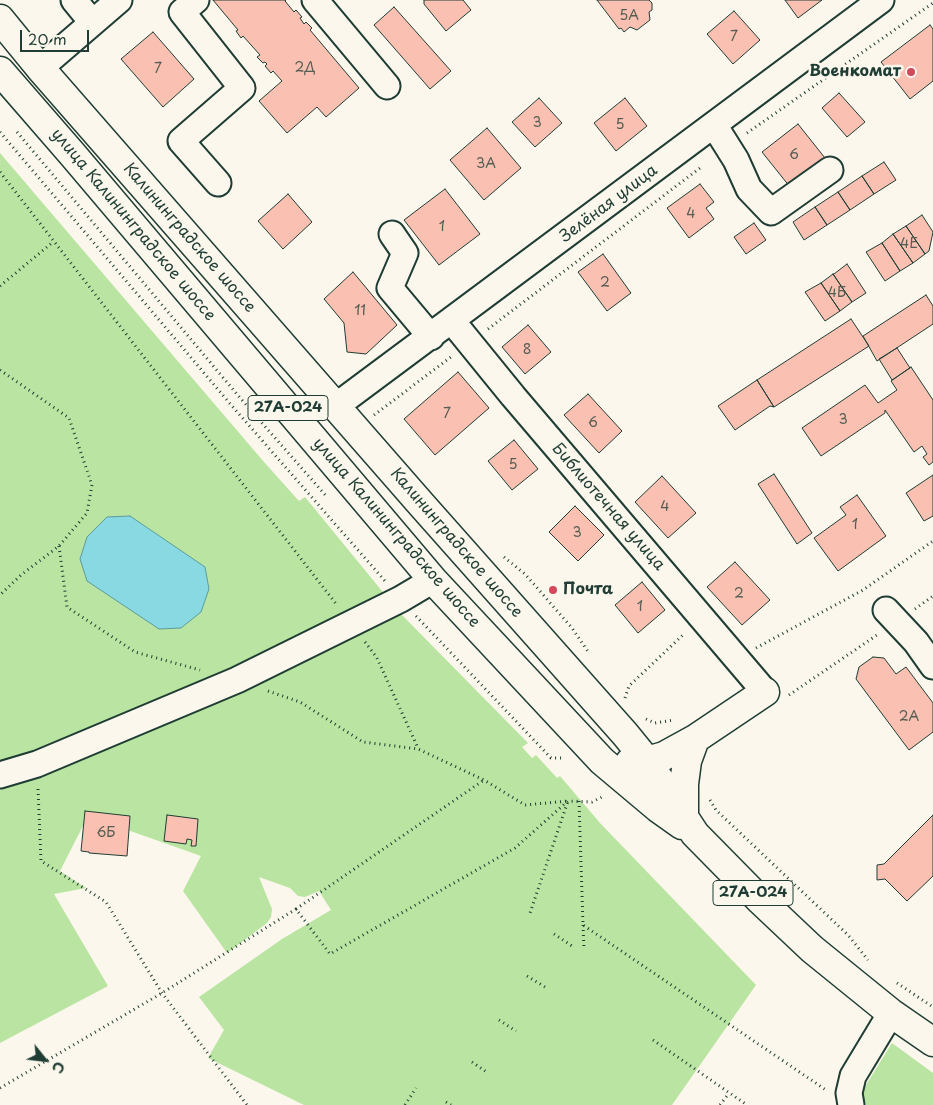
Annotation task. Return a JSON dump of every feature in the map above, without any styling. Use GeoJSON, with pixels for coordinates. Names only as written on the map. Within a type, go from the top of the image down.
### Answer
{"type":"FeatureCollection","features":[{"type":"Feature","properties":{"kind":"main road","name":"Калининградское шоссе"},"geometry":{"type":"LineString","coordinates":[[0,20],[336,406],[656,763]]}},
{"type":"Feature","properties":{"kind":"main road","name":"улица Калининградское шоссе"},"geometry":{"type":"LineString","coordinates":[[0,71],[433,580],[573,749],[602,760],[679,819]]}},
{"type":"Feature","properties":{"kind":"main road"},"geometry":{"type":"LineString","coordinates":[[679,819],[654,786],[656,763],[773,696]]}},
{"type":"Feature","properties":{"kind":"main road"},"geometry":{"type":"LineString","coordinates":[[679,819],[687,762],[695,739]]}},
{"type":"Feature","properties":{"kind":"main road","name":"улица Калининградское шоссе"},"geometry":{"type":"LineString","coordinates":[[573,749],[608,756],[628,763],[656,763]]}},
{"type":"Feature","properties":{"kind":"main road","name":"27А-024"},"geometry":{"type":"LineString","coordinates":[[679,819],[812,949],[891,1013],[933,1042]]}},
{"type":"Feature","properties":{"kind":"street"},"geometry":{"type":"LineString","coordinates":[[74,0],[92,22]]}},
{"type":"Feature","properties":{"kind":"street"},"geometry":{"type":"LineString","coordinates":[[40,68],[119,0]]}},
{"type":"Feature","properties":{"kind":"street"},"geometry":{"type":"LineString","coordinates":[[196,0],[182,12],[242,88],[181,141],[218,183]]}},
{"type":"Feature","properties":{"kind":"street"},"geometry":{"type":"LineString","coordinates":[[315,0],[388,86]]}},
{"type":"Feature","properties":{"kind":"street","name":"Зелёная улица"},"geometry":{"type":"LineString","coordinates":[[336,406],[881,0]]}},
{"type":"Feature","properties":{"kind":"street"},"geometry":{"type":"LineString","coordinates":[[714,125],[728,146],[749,189],[771,212],[830,170]]}},
{"type":"Feature","properties":{"kind":"street"},"geometry":{"type":"LineString","coordinates":[[392,234],[405,253],[390,288],[431,337]]}},
{"type":"Feature","properties":{"kind":"street","name":"Библиотечная улица"},"geometry":{"type":"LineString","coordinates":[[452,321],[513,396],[737,658],[773,696]]}},
{"type":"Feature","properties":{"kind":"street"},"geometry":{"type":"LineString","coordinates":[[0,775],[37,764],[237,680],[401,600],[433,580]]}},
{"type":"Feature","properties":{"kind":"street"},"geometry":{"type":"LineString","coordinates":[[891,616],[925,636],[933,666]]}},
{"type":"Feature","properties":{"kind":"street"},"geometry":{"type":"LineString","coordinates":[[842,1100],[849,1093],[853,1076],[891,1013]]}},
{"type":"Feature","properties":{"kind":"path"},"geometry":{"type":"LineString","coordinates":[[482,333],[728,146],[933,3]]}},
{"type":"Feature","properties":{"kind":"path"},"geometry":{"type":"LineString","coordinates":[[0,132],[232,406],[401,600],[551,758],[573,749]]}},
{"type":"Feature","properties":{"kind":"path"},"geometry":{"type":"LineString","coordinates":[[0,172],[352,624],[376,658],[418,749]]}},
{"type":"Feature","properties":{"kind":"path"},"geometry":{"type":"LineString","coordinates":[[0,286],[53,241]]}},
{"type":"Feature","properties":{"kind":"path"},"geometry":{"type":"LineString","coordinates":[[372,417],[459,351]]}},
{"type":"Feature","properties":{"kind":"path"},"geometry":{"type":"LineString","coordinates":[[0,370],[69,418],[92,485],[87,513],[59,546],[0,594]]}},
{"type":"Feature","properties":{"kind":"path"},"geometry":{"type":"LineString","coordinates":[[737,658],[864,590],[933,541]]}},
{"type":"Feature","properties":{"kind":"path"},"geometry":{"type":"LineString","coordinates":[[59,546],[67,607],[135,652],[200,670]]}},
{"type":"Feature","properties":{"kind":"path"},"geometry":{"type":"LineString","coordinates":[[773,696],[891,616],[933,596]]}},
{"type":"Feature","properties":{"kind":"path"},"geometry":{"type":"LineString","coordinates":[[623,702],[630,686],[702,617]]}},
{"type":"Feature","properties":{"kind":"path"},"geometry":{"type":"LineString","coordinates":[[237,680],[300,702],[363,742],[418,749],[484,780],[525,805],[568,801],[592,802],[605,795]]}},
{"type":"Feature","properties":{"kind":"path"},"geometry":{"type":"LineString","coordinates":[[37,764],[40,861],[106,902],[162,993],[247,1105]]}},
{"type":"Feature","properties":{"kind":"path"},"geometry":{"type":"LineString","coordinates":[[0,1088],[162,993],[296,909],[484,780]]}},
{"type":"Feature","properties":{"kind":"path"},"geometry":{"type":"LineString","coordinates":[[708,796],[716,810],[848,935],[874,967]]}},
{"type":"Feature","properties":{"kind":"path"},"geometry":{"type":"LineString","coordinates":[[296,909],[330,954],[515,848],[568,801]]}},
{"type":"Feature","properties":{"kind":"path"},"geometry":{"type":"LineString","coordinates":[[530,913],[568,801]]}},
{"type":"Feature","properties":{"kind":"path"},"geometry":{"type":"LineString","coordinates":[[579,801],[584,950]]}},
{"type":"Feature","properties":{"kind":"path"},"geometry":{"type":"LineString","coordinates":[[583,925],[842,1100]]}},
{"type":"Feature","properties":{"kind":"path"},"geometry":{"type":"LineString","coordinates":[[554,934],[572,946]]}},
{"type":"Feature","properties":{"kind":"path"},"geometry":{"type":"LineString","coordinates":[[527,976],[545,987]]}},
{"type":"Feature","properties":{"kind":"path"},"geometry":{"type":"LineString","coordinates":[[896,982],[933,1007]]}},
{"type":"Feature","properties":{"kind":"path"},"geometry":{"type":"LineString","coordinates":[[499,1020],[516,1031]]}},
{"type":"Feature","properties":{"kind":"path"},"geometry":{"type":"LineString","coordinates":[[653,1040],[748,1105]]}},
{"type":"Feature","properties":{"kind":"path"},"geometry":{"type":"LineString","coordinates":[[472,1062],[488,1073]]}},
{"type":"Feature","properties":{"kind":"path"},"geometry":{"type":"LineString","coordinates":[[405,1105],[416,1088]]}},
{"type":"Feature","properties":{"kind":"path"},"geometry":{"type":"LineString","coordinates":[[720,1105],[729,1092]]}},
{"type":"Feature","properties":{"kind":"path"},"geometry":{"type":"LineString","coordinates":[[446,1102],[451,1105]]}},
{"type":"Feature","properties":{"kind":"green space"},"geometry":{"type":"Polygon","coordinates":[[[0,153],[264,462],[299,501],[305,497],[400,613],[528,743],[522,747],[532,758],[536,755],[557,778],[560,776],[600,823],[756,985],[672,1105],[304,1105],[208,1058],[224,1030],[199,997],[282,939],[331,910],[319,891],[305,897],[298,896],[290,888],[259,877],[272,909],[271,917],[267,923],[227,953],[183,891],[201,856],[88,816],[60,871],[86,888],[54,894],[108,986],[0,1043],[0,153]]]}},
{"type":"Feature","properties":{"kind":"green space"},"geometry":{"type":"Polygon","coordinates":[[[892,1043],[933,1073],[933,1105],[866,1105],[861,1093],[892,1043]]]}},
{"type":"Feature","properties":{"kind":"water"},"geometry":{"type":"Polygon","coordinates":[[[130,516],[205,567],[209,589],[201,612],[181,628],[159,629],[87,581],[80,559],[87,537],[107,517],[130,516]]]}},
{"type":"Feature","properties":{"kind":"building"},"geometry":{"type":"Polygon","coordinates":[[[213,0],[286,0],[294,12],[296,10],[302,17],[300,18],[304,24],[306,22],[312,28],[310,30],[359,88],[326,117],[317,107],[287,133],[259,101],[282,81],[273,71],[271,73],[265,66],[267,64],[265,62],[263,63],[257,57],[260,55],[243,36],[241,38],[236,31],[238,30],[213,0]]]}},
{"type":"Feature","properties":{"kind":"building"},"geometry":{"type":"Polygon","coordinates":[[[424,0],[463,0],[471,10],[446,31],[424,4],[424,0]]]}},
{"type":"Feature","properties":{"kind":"building"},"geometry":{"type":"Polygon","coordinates":[[[597,0],[649,0],[652,3],[652,10],[649,12],[650,20],[637,30],[630,27],[624,32],[621,28],[619,29],[597,0]]]}},
{"type":"Feature","properties":{"kind":"building"},"geometry":{"type":"Polygon","coordinates":[[[785,0],[822,0],[798,18],[785,0]]]}},
{"type":"Feature","properties":{"kind":"building"},"geometry":{"type":"Polygon","coordinates":[[[394,7],[451,71],[430,89],[374,25],[394,7]]]}},
{"type":"Feature","properties":{"kind":"building"},"geometry":{"type":"Polygon","coordinates":[[[734,11],[760,40],[733,64],[707,34],[734,11]]]}},
{"type":"Feature","properties":{"kind":"building","name":"Военкомат"},"geometry":{"type":"Polygon","coordinates":[[[930,25],[933,29],[933,81],[910,99],[881,62],[930,25]]]}},
{"type":"Feature","properties":{"kind":"building"},"geometry":{"type":"Polygon","coordinates":[[[153,32],[194,79],[163,107],[121,59],[153,32]]]}},
{"type":"Feature","properties":{"kind":"building"},"geometry":{"type":"Polygon","coordinates":[[[839,93],[865,122],[847,137],[822,108],[839,93]]]}},
{"type":"Feature","properties":{"kind":"building"},"geometry":{"type":"Polygon","coordinates":[[[539,98],[562,123],[535,147],[512,122],[539,98]]]}},
{"type":"Feature","properties":{"kind":"building"},"geometry":{"type":"Polygon","coordinates":[[[625,98],[647,126],[616,151],[594,123],[625,98]]]}},
{"type":"Feature","properties":{"kind":"building"},"geometry":{"type":"Polygon","coordinates":[[[798,124],[825,158],[790,187],[762,152],[798,124]]]}},
{"type":"Feature","properties":{"kind":"building"},"geometry":{"type":"Polygon","coordinates":[[[487,128],[521,168],[484,200],[450,160],[487,128]]]}},
{"type":"Feature","properties":{"kind":"building"},"geometry":{"type":"Polygon","coordinates":[[[884,162],[896,180],[874,194],[862,176],[884,162]]]}},
{"type":"Feature","properties":{"kind":"building"},"geometry":{"type":"Polygon","coordinates":[[[862,176],[874,194],[850,210],[838,192],[862,176]]]}},
{"type":"Feature","properties":{"kind":"building"},"geometry":{"type":"Polygon","coordinates":[[[700,184],[714,202],[706,208],[714,219],[689,238],[667,208],[700,184]]]}},
{"type":"Feature","properties":{"kind":"building"},"geometry":{"type":"Polygon","coordinates":[[[445,189],[480,234],[439,265],[404,220],[445,189]]]}},
{"type":"Feature","properties":{"kind":"building"},"geometry":{"type":"Polygon","coordinates":[[[838,192],[850,210],[827,225],[815,207],[838,192]]]}},
{"type":"Feature","properties":{"kind":"building"},"geometry":{"type":"Polygon","coordinates":[[[288,194],[312,222],[283,249],[258,221],[288,194]]]}},
{"type":"Feature","properties":{"kind":"building"},"geometry":{"type":"Polygon","coordinates":[[[815,207],[827,225],[804,240],[793,222],[815,207]]]}},
{"type":"Feature","properties":{"kind":"building"},"geometry":{"type":"Polygon","coordinates":[[[922,215],[933,232],[929,251],[925,254],[906,226],[922,215]]]}},
{"type":"Feature","properties":{"kind":"building"},"geometry":{"type":"Polygon","coordinates":[[[754,223],[766,240],[746,254],[734,237],[754,223]]]}},
{"type":"Feature","properties":{"kind":"building"},"geometry":{"type":"Polygon","coordinates":[[[906,226],[925,254],[913,263],[893,234],[906,226]]]}},
{"type":"Feature","properties":{"kind":"building"},"geometry":{"type":"Polygon","coordinates":[[[893,234],[913,263],[900,271],[882,243],[893,234]]]}},
{"type":"Feature","properties":{"kind":"building"},"geometry":{"type":"Polygon","coordinates":[[[882,243],[900,271],[885,281],[866,252],[882,243]]]}},
{"type":"Feature","properties":{"kind":"building"},"geometry":{"type":"Polygon","coordinates":[[[603,254],[631,293],[607,311],[578,272],[603,254]]]}},
{"type":"Feature","properties":{"kind":"building"},"geometry":{"type":"Polygon","coordinates":[[[847,264],[866,293],[852,302],[833,274],[847,264]]]}},
{"type":"Feature","properties":{"kind":"building"},"geometry":{"type":"Polygon","coordinates":[[[353,272],[397,325],[366,354],[347,352],[344,323],[324,299],[353,272]]]}},
{"type":"Feature","properties":{"kind":"building"},"geometry":{"type":"Polygon","coordinates":[[[833,274],[852,302],[840,311],[821,283],[833,274]]]}},
{"type":"Feature","properties":{"kind":"building"},"geometry":{"type":"Polygon","coordinates":[[[821,283],[840,311],[825,321],[805,292],[821,283]]]}},
{"type":"Feature","properties":{"kind":"building"},"geometry":{"type":"Polygon","coordinates":[[[926,295],[933,306],[933,324],[877,361],[863,336],[926,295]]]}},
{"type":"Feature","properties":{"kind":"building"},"geometry":{"type":"Polygon","coordinates":[[[851,319],[869,346],[774,407],[757,380],[851,319]]]}},
{"type":"Feature","properties":{"kind":"building"},"geometry":{"type":"Polygon","coordinates":[[[528,325],[551,352],[525,374],[502,347],[528,325]]]}},
{"type":"Feature","properties":{"kind":"building"},"geometry":{"type":"Polygon","coordinates":[[[897,348],[910,368],[892,380],[879,359],[897,348]]]}},
{"type":"Feature","properties":{"kind":"building"},"geometry":{"type":"Polygon","coordinates":[[[911,367],[933,400],[933,462],[929,465],[923,457],[927,454],[922,446],[914,452],[885,410],[885,413],[821,456],[802,428],[865,385],[878,403],[897,390],[891,381],[911,367]]]}},
{"type":"Feature","properties":{"kind":"building"},"geometry":{"type":"Polygon","coordinates":[[[458,372],[489,408],[435,455],[404,419],[458,372]]]}},
{"type":"Feature","properties":{"kind":"building"},"geometry":{"type":"Polygon","coordinates":[[[757,380],[774,407],[770,406],[735,430],[718,406],[757,380]]]}},
{"type":"Feature","properties":{"kind":"building"},"geometry":{"type":"Polygon","coordinates":[[[588,394],[622,431],[599,453],[564,415],[588,394]]]}},
{"type":"Feature","properties":{"kind":"building"},"geometry":{"type":"Polygon","coordinates":[[[514,440],[538,469],[512,490],[488,461],[514,440]]]}},
{"type":"Feature","properties":{"kind":"building"},"geometry":{"type":"Polygon","coordinates":[[[774,474],[812,533],[797,544],[758,484],[774,474]]]}},
{"type":"Feature","properties":{"kind":"building"},"geometry":{"type":"Polygon","coordinates":[[[933,475],[933,516],[924,521],[906,493],[933,475]]]}},
{"type":"Feature","properties":{"kind":"building"},"geometry":{"type":"Polygon","coordinates":[[[662,476],[696,513],[668,538],[635,502],[662,476]]]}},
{"type":"Feature","properties":{"kind":"building"},"geometry":{"type":"Polygon","coordinates":[[[857,495],[886,536],[838,571],[814,538],[846,515],[840,507],[857,495]]]}},
{"type":"Feature","properties":{"kind":"building"},"geometry":{"type":"Polygon","coordinates":[[[575,506],[604,535],[578,561],[549,532],[575,506]]]}},
{"type":"Feature","properties":{"kind":"building"},"geometry":{"type":"Polygon","coordinates":[[[735,562],[770,600],[742,625],[707,587],[735,562]]]}},
{"type":"Feature","properties":{"kind":"building"},"geometry":{"type":"Polygon","coordinates":[[[642,582],[665,610],[638,633],[615,605],[642,582]]]}},
{"type":"Feature","properties":{"kind":"building"},"geometry":{"type":"Polygon","coordinates":[[[873,657],[884,658],[896,674],[906,667],[933,703],[933,732],[909,750],[856,679],[859,667],[873,657]]]}},
{"type":"Feature","properties":{"kind":"building"},"geometry":{"type":"Polygon","coordinates":[[[85,811],[130,816],[127,856],[81,851],[85,811]]]}},
{"type":"Feature","properties":{"kind":"building"},"geometry":{"type":"Polygon","coordinates":[[[167,815],[198,819],[196,846],[191,846],[192,840],[187,839],[186,844],[164,841],[167,815]]]}},
{"type":"Feature","properties":{"kind":"building"},"geometry":{"type":"Polygon","coordinates":[[[933,815],[933,876],[907,901],[885,879],[877,880],[877,865],[884,864],[933,815]]]}},
{"type":"Feature","properties":{"kind":"place","name":"Военкомат"},"geometry":{"type":"Point","coordinates":[911,72]}},
{"type":"Feature","properties":{"kind":"place","name":"Почта"},"geometry":{"type":"Point","coordinates":[553,590]}}]}
